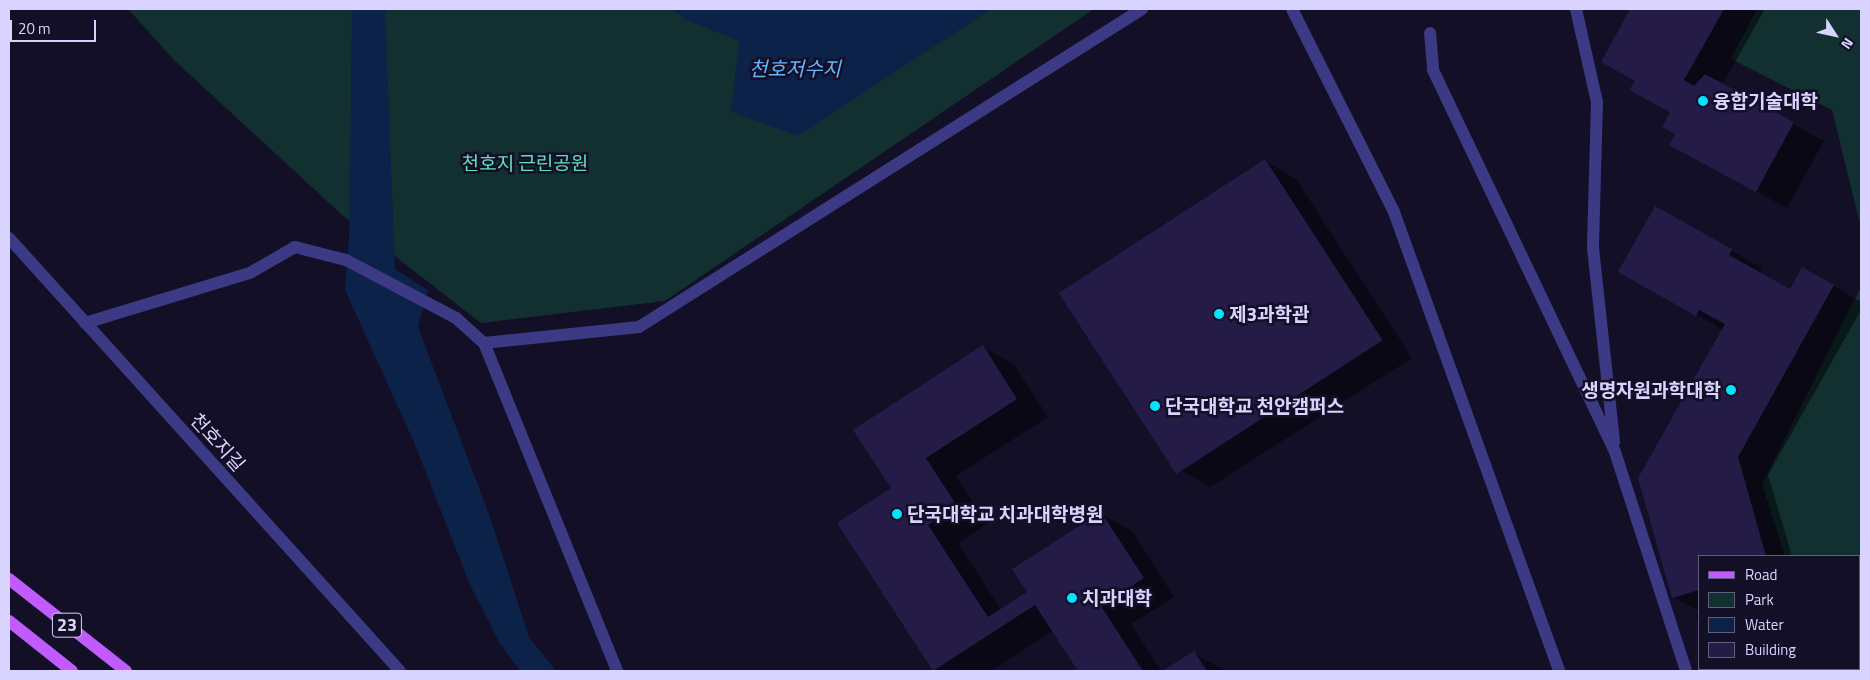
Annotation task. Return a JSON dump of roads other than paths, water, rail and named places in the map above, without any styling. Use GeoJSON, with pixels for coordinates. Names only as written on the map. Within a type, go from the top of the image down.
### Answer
{"type":"FeatureCollection","features":[{"type":"Feature","properties":{"kind":"main road","name":"23"},"geometry":{"type":"LineString","coordinates":[[9,578],[126,671]]}},
{"type":"Feature","properties":{"kind":"main road","name":"23"},"geometry":{"type":"LineString","coordinates":[[9,621],[72,671]]}},
{"type":"Feature","properties":{"kind":"street"},"geometry":{"type":"LineString","coordinates":[[484,343],[639,327],[1142,9]]}},
{"type":"Feature","properties":{"kind":"street"},"geometry":{"type":"LineString","coordinates":[[1292,9],[1394,212],[1559,671]]}},
{"type":"Feature","properties":{"kind":"street"},"geometry":{"type":"LineString","coordinates":[[1576,9],[1597,102],[1593,248],[1615,452]]}},
{"type":"Feature","properties":{"kind":"street"},"geometry":{"type":"LineString","coordinates":[[1430,33],[1433,70],[1615,452],[1686,671]]}},
{"type":"Feature","properties":{"kind":"street","name":"천호지길"},"geometry":{"type":"LineString","coordinates":[[9,238],[400,671]]}},
{"type":"Feature","properties":{"kind":"street"},"geometry":{"type":"LineString","coordinates":[[85,323],[250,273],[295,247],[346,260],[456,318],[484,343],[617,671]]}},
{"type":"Feature","properties":{"kind":"water"},"geometry":{"type":"Polygon","coordinates":[[[352,9],[385,9],[395,269],[428,290],[418,327],[490,517],[529,637],[556,671],[520,671],[499,642],[471,587],[413,440],[345,290],[349,238],[352,9]]]}},
{"type":"Feature","properties":{"kind":"water","name":"천호저수지"},"geometry":{"type":"Polygon","coordinates":[[[672,9],[991,9],[798,136],[731,112],[739,41],[685,19],[672,9]]]}},
{"type":"Feature","properties":{"kind":"place","name":"융합기술대학"},"geometry":{"type":"Point","coordinates":[1703,101]}},
{"type":"Feature","properties":{"kind":"place","name":"제3과학관"},"geometry":{"type":"Point","coordinates":[1219,314]}},
{"type":"Feature","properties":{"kind":"place","name":"생명자원과학대학"},"geometry":{"type":"Point","coordinates":[1731,390]}},
{"type":"Feature","properties":{"kind":"place","name":"단국대학교 천안캠퍼스"},"geometry":{"type":"Point","coordinates":[1155,406]}},
{"type":"Feature","properties":{"kind":"place","name":"단국대학교 치과대학병원"},"geometry":{"type":"Point","coordinates":[897,514]}},
{"type":"Feature","properties":{"kind":"place","name":"치과대학"},"geometry":{"type":"Point","coordinates":[1072,598]}},
{"type":"Feature","properties":{"kind":"park label","name":"천호지 근린공원"},"geometry":{"type":"Point","coordinates":[525,163]}}]}
